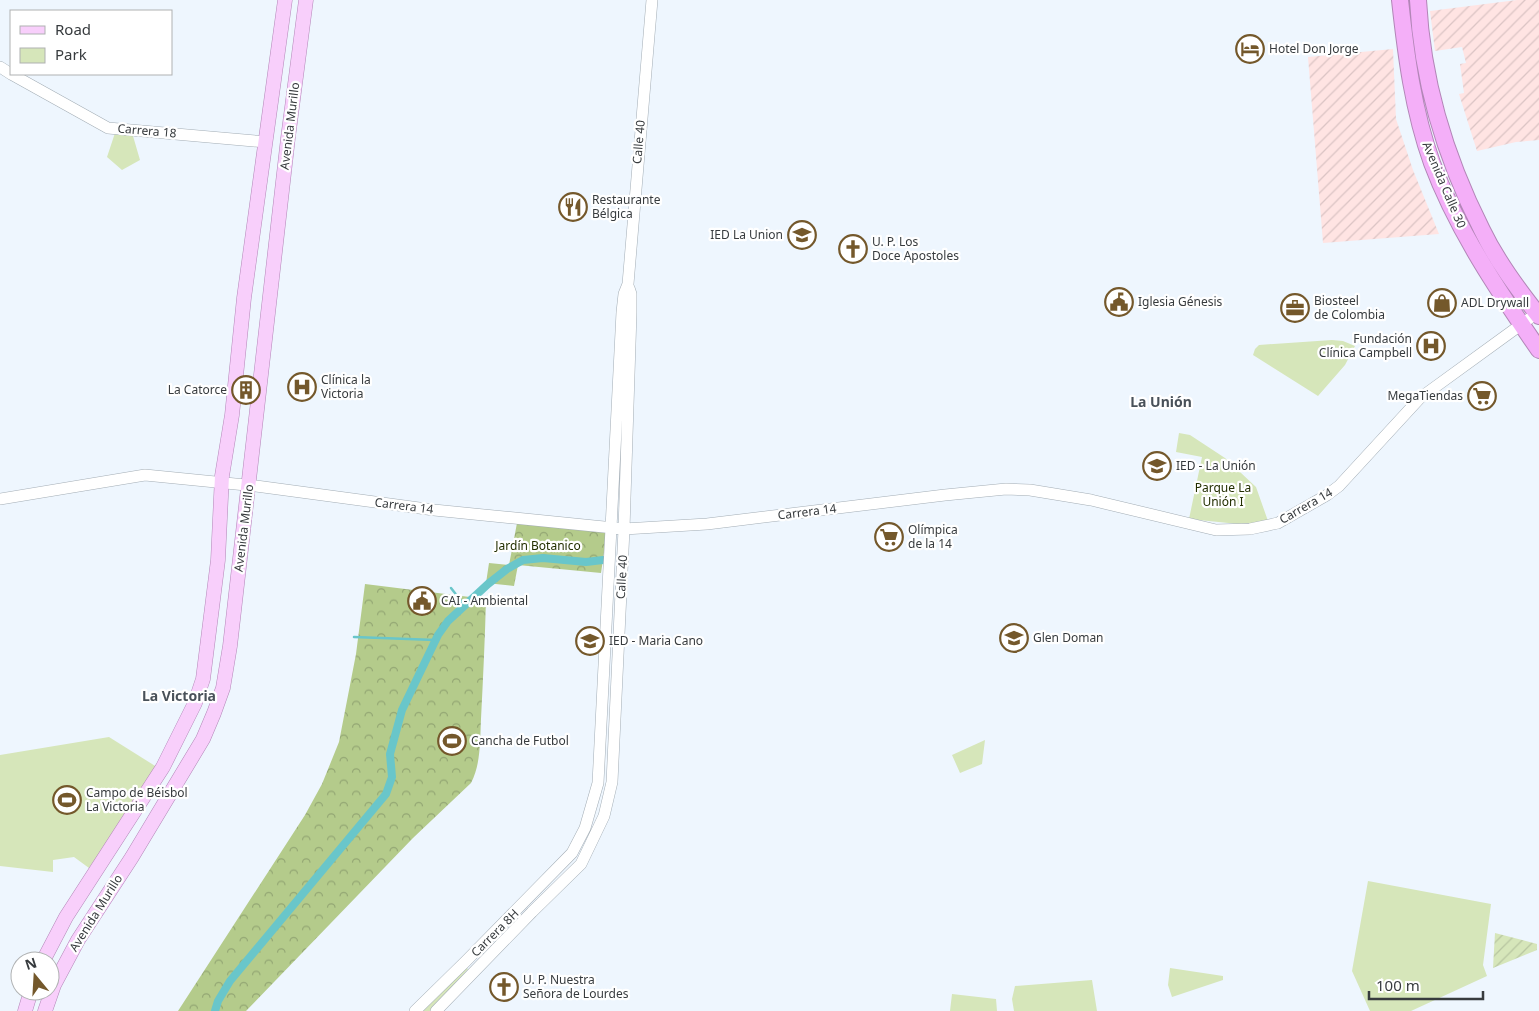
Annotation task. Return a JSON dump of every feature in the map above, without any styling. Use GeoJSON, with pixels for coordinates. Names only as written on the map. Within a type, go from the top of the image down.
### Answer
{"type":"FeatureCollection","features":[{"type":"Feature","properties":{"kind":"highway","name":"Avenida Calle 30"},"geometry":{"type":"LineString","coordinates":[[1400,0],[1413,94],[1433,164],[1467,237],[1539,350]]}},
{"type":"Feature","properties":{"kind":"highway","name":"Avenida Calle 30"},"geometry":{"type":"LineString","coordinates":[[1418,0],[1425,60],[1446,146],[1482,231],[1506,271],[1538,315]]}},
{"type":"Feature","properties":{"kind":"main road","name":"Avenida Murillo"},"geometry":{"type":"LineString","coordinates":[[48,951],[66,917],[163,767],[196,704],[203,679],[218,560],[221,483],[232,416],[244,298],[285,0]]}},
{"type":"Feature","properties":{"kind":"main road","name":"Avenida Murillo"},"geometry":{"type":"LineString","coordinates":[[44,1011],[54,985],[78,940],[196,752],[223,688],[250,486],[288,138],[306,0]]}},
{"type":"Feature","properties":{"kind":"street","name":"Calle 40"},"geometry":{"type":"LineString","coordinates":[[572,853],[585,828],[598,783],[622,312],[624,294],[628,284],[652,0]]}},
{"type":"Feature","properties":{"kind":"street","name":"Carrera 18"},"geometry":{"type":"LineString","coordinates":[[13,75],[108,128],[266,142]]}},
{"type":"Feature","properties":{"kind":"street","name":"Calle 40"},"geometry":{"type":"LineString","coordinates":[[581,864],[604,816],[612,782],[624,529],[631,313],[631,294],[628,284]]}},
{"type":"Feature","properties":{"kind":"street","name":"Carrera 14"},"geometry":{"type":"LineString","coordinates":[[0,499],[145,475],[250,486],[443,511],[624,529],[707,524],[950,494],[1006,489],[1030,490],[1091,500],[1216,530],[1250,529],[1278,523],[1327,496],[1339,486],[1420,398],[1522,324],[1538,315]]}},
{"type":"Feature","properties":{"kind":"street","name":"Carrera 8H"},"geometry":{"type":"LineString","coordinates":[[415,1011],[466,962],[572,853]]}},
{"type":"Feature","properties":{"kind":"street","name":"Carrera 8H"},"geometry":{"type":"LineString","coordinates":[[436,1011],[581,864]]}},
{"type":"Feature","properties":{"kind":"shaded area"},"geometry":{"type":"Polygon","coordinates":[[[1517,0],[1539,0],[1539,140],[1516,142],[1477,151],[1459,94],[1464,93],[1460,64],[1466,63],[1462,47],[1435,51],[1430,11],[1517,0]]]}},
{"type":"Feature","properties":{"kind":"shaded area"},"geometry":{"type":"Polygon","coordinates":[[[1393,49],[1396,119],[1413,170],[1439,234],[1323,243],[1308,57],[1393,49]]]}},
{"type":"Feature","properties":{"kind":"green space"},"geometry":{"type":"Polygon","coordinates":[[[115,133],[133,136],[140,160],[122,170],[107,157],[115,133]]]}},
{"type":"Feature","properties":{"kind":"green space"},"geometry":{"type":"Polygon","coordinates":[[[1332,340],[1343,341],[1355,346],[1345,365],[1318,396],[1253,355],[1259,345],[1332,340]]]}},
{"type":"Feature","properties":{"kind":"green space","name":"Parque La Unión I"},"geometry":{"type":"Polygon","coordinates":[[[1179,433],[1190,435],[1225,458],[1256,487],[1268,521],[1248,525],[1189,519],[1202,457],[1176,452],[1179,433]]]}},
{"type":"Feature","properties":{"kind":"green space","name":"Jardín Botanico"},"geometry":{"type":"Polygon","coordinates":[[[517,523],[607,532],[601,573],[518,565],[514,586],[486,583],[489,563],[509,565],[517,523]]]}},
{"type":"Feature","properties":{"kind":"green space"},"geometry":{"type":"Polygon","coordinates":[[[365,584],[486,599],[480,743],[477,768],[471,783],[413,838],[246,1011],[178,1011],[305,815],[322,784],[339,742],[356,654],[365,584]]]}},
{"type":"Feature","properties":{"kind":"green space"},"geometry":{"type":"Polygon","coordinates":[[[109,737],[160,769],[89,868],[74,857],[53,860],[53,872],[0,866],[0,755],[109,737]]]}},
{"type":"Feature","properties":{"kind":"green space"},"geometry":{"type":"Polygon","coordinates":[[[985,740],[982,764],[960,773],[952,755],[985,740]]]}},
{"type":"Feature","properties":{"kind":"green space"},"geometry":{"type":"Polygon","coordinates":[[[1368,881],[1491,904],[1483,965],[1487,976],[1411,1011],[1370,1011],[1352,971],[1368,881]]]}},
{"type":"Feature","properties":{"kind":"green space"},"geometry":{"type":"Polygon","coordinates":[[[1495,933],[1537,944],[1537,950],[1493,968],[1495,933]]]}},
{"type":"Feature","properties":{"kind":"green space"},"geometry":{"type":"Polygon","coordinates":[[[465,966],[468,969],[430,1011],[421,1011],[465,966]]]}},
{"type":"Feature","properties":{"kind":"green space"},"geometry":{"type":"Polygon","coordinates":[[[1170,968],[1223,976],[1223,980],[1172,997],[1168,985],[1170,968]]]}},
{"type":"Feature","properties":{"kind":"green space"},"geometry":{"type":"Polygon","coordinates":[[[1092,980],[1097,1011],[1014,1011],[1012,999],[1015,986],[1092,980]]]}},
{"type":"Feature","properties":{"kind":"green space"},"geometry":{"type":"Polygon","coordinates":[[[952,994],[996,999],[997,1011],[950,1011],[952,994]]]}},
{"type":"Feature","properties":{"kind":"waterway"},"geometry":{"type":"LineString","coordinates":[[215,1011],[218,1001],[230,981],[386,794],[392,777],[390,754],[402,710],[438,635],[448,621],[488,584],[507,569],[523,560],[543,558],[586,562],[603,560]]}},
{"type":"Feature","properties":{"kind":"waterway"},"geometry":{"type":"LineString","coordinates":[[451,588],[465,606]]}},
{"type":"Feature","properties":{"kind":"waterway"},"geometry":{"type":"LineString","coordinates":[[354,637],[435,640]]}},
{"type":"Feature","properties":{"kind":"place","name":"Hotel Don Jorge"},"geometry":{"type":"Point","coordinates":[1250,49]}},
{"type":"Feature","properties":{"kind":"place","name":"Restaurante Bélgica"},"geometry":{"type":"Point","coordinates":[573,207]}},
{"type":"Feature","properties":{"kind":"place","name":"IED La Union"},"geometry":{"type":"Point","coordinates":[802,235]}},
{"type":"Feature","properties":{"kind":"place","name":"U. P. Los Doce Apostoles"},"geometry":{"type":"Point","coordinates":[853,249]}},
{"type":"Feature","properties":{"kind":"place","name":"Iglesia Génesis"},"geometry":{"type":"Point","coordinates":[1119,302]}},
{"type":"Feature","properties":{"kind":"place","name":"ADL Drywall"},"geometry":{"type":"Point","coordinates":[1442,303]}},
{"type":"Feature","properties":{"kind":"place","name":"Biosteel de Colombia"},"geometry":{"type":"Point","coordinates":[1295,308]}},
{"type":"Feature","properties":{"kind":"place","name":"Fundación Clínica Campbell"},"geometry":{"type":"Point","coordinates":[1431,346]}},
{"type":"Feature","properties":{"kind":"place","name":"Clínica la Victoria"},"geometry":{"type":"Point","coordinates":[302,387]}},
{"type":"Feature","properties":{"kind":"place","name":"La Catorce"},"geometry":{"type":"Point","coordinates":[246,390]}},
{"type":"Feature","properties":{"kind":"place","name":"MegaTiendas"},"geometry":{"type":"Point","coordinates":[1482,396]}},
{"type":"Feature","properties":{"kind":"place","name":"IED - La Unión"},"geometry":{"type":"Point","coordinates":[1157,466]}},
{"type":"Feature","properties":{"kind":"place","name":"Olímpica de la 14"},"geometry":{"type":"Point","coordinates":[889,537]}},
{"type":"Feature","properties":{"kind":"place","name":"CAI - Ambiental"},"geometry":{"type":"Point","coordinates":[422,601]}},
{"type":"Feature","properties":{"kind":"place","name":"Glen Doman"},"geometry":{"type":"Point","coordinates":[1014,638]}},
{"type":"Feature","properties":{"kind":"place","name":"IED - Maria Cano"},"geometry":{"type":"Point","coordinates":[590,641]}},
{"type":"Feature","properties":{"kind":"place","name":"Cancha de Futbol"},"geometry":{"type":"Point","coordinates":[452,741]}},
{"type":"Feature","properties":{"kind":"place","name":"Campo de Béisbol La Victoria"},"geometry":{"type":"Point","coordinates":[67,800]}},
{"type":"Feature","properties":{"kind":"place","name":"U. P. Nuestra Señora de Lourdes"},"geometry":{"type":"Point","coordinates":[504,987]}},
{"type":"Feature","properties":{"kind":"district","name":"La Unión"},"geometry":{"type":"Point","coordinates":[1161,402]}},
{"type":"Feature","properties":{"kind":"district","name":"La Victoria"},"geometry":{"type":"Point","coordinates":[179,696]}}]}
